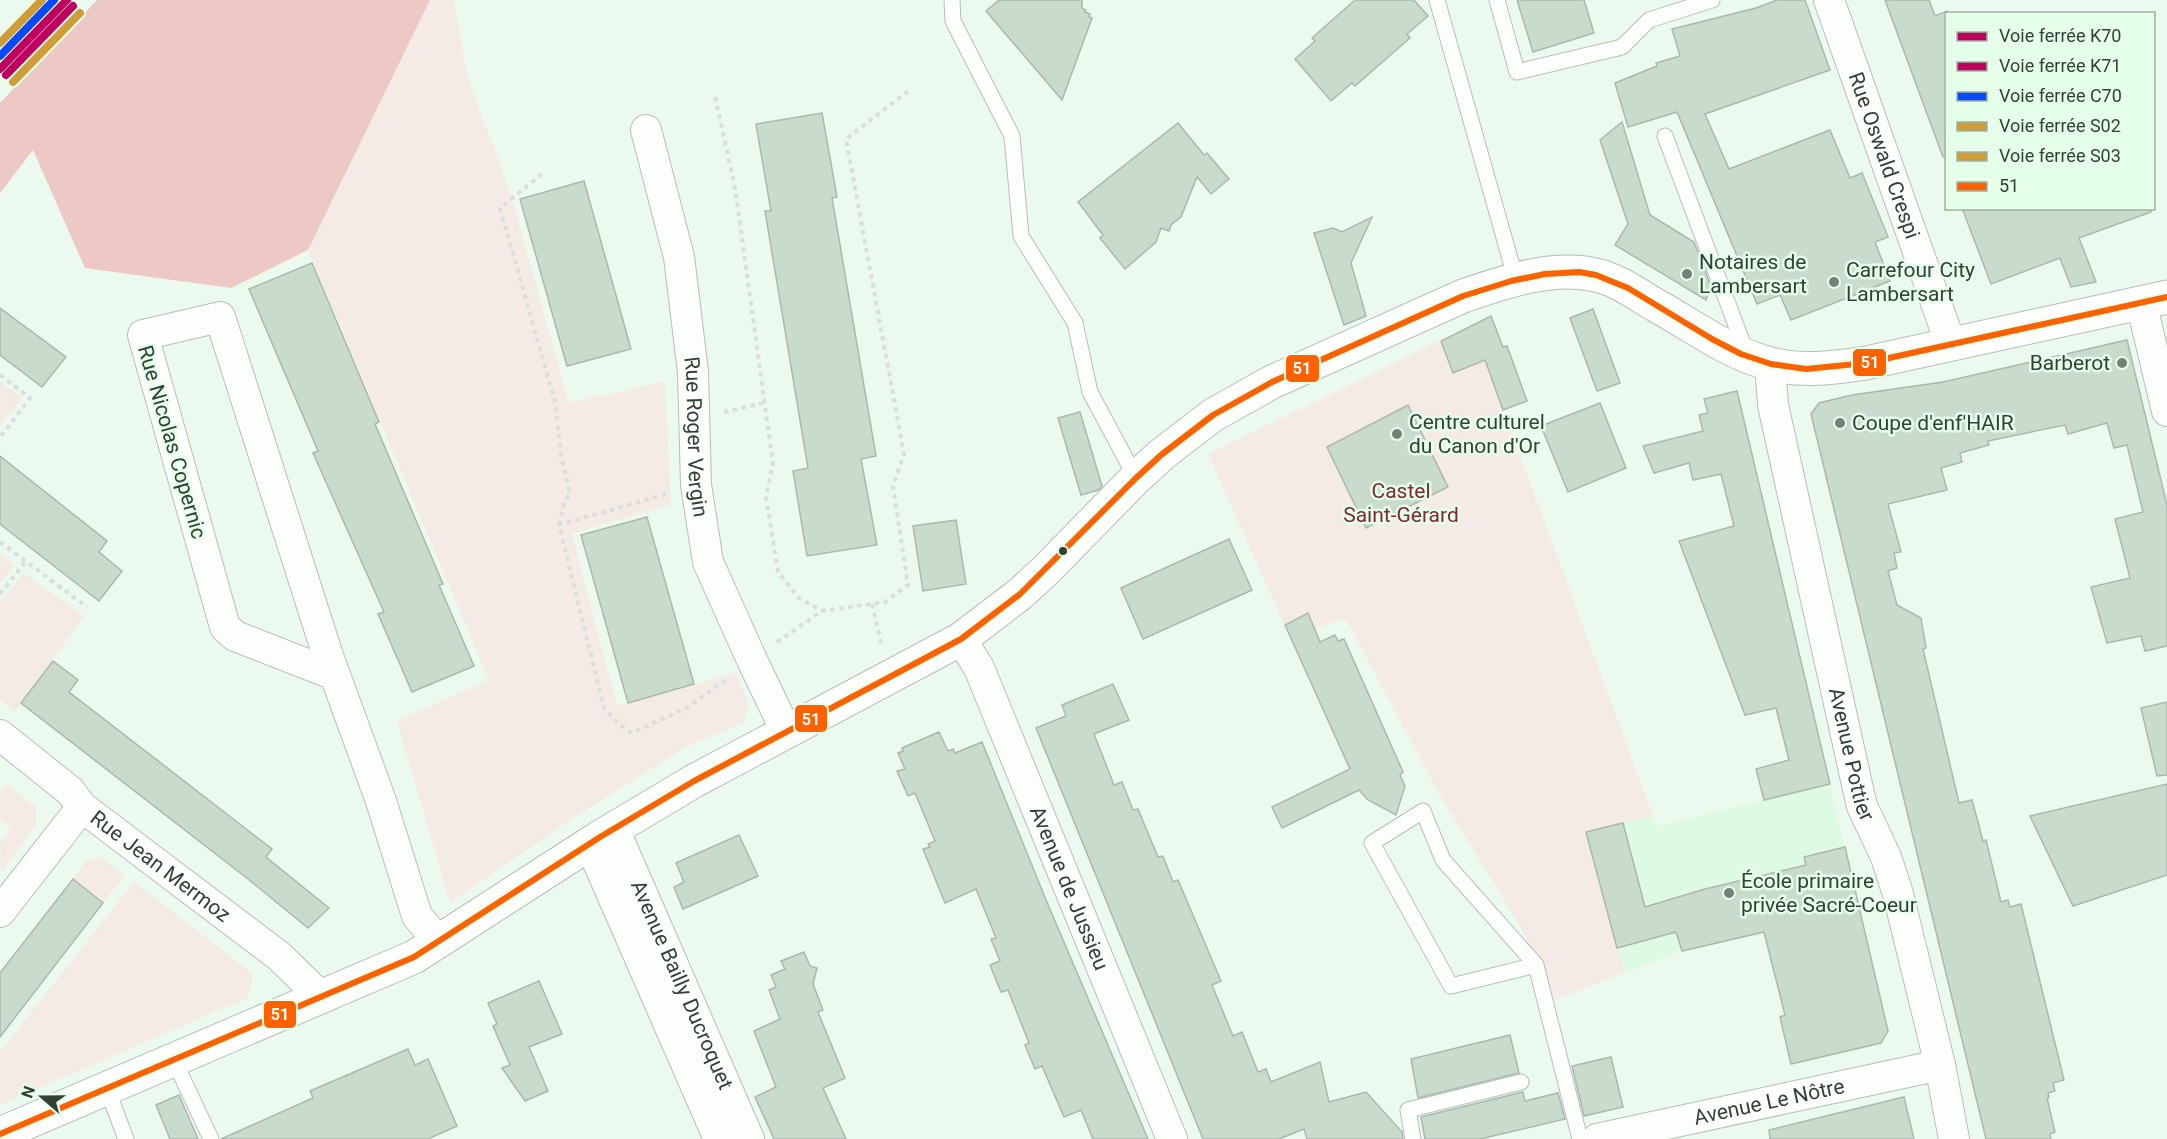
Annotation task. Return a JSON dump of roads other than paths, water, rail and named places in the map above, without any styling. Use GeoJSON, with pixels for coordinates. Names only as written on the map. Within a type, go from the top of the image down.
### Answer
{"type":"FeatureCollection","features":[{"type":"Feature","properties":{"kind":"street","name":"Rue Oswald Crespi"},"geometry":{"type":"LineString","coordinates":[[1829,0],[1951,345]]}},
{"type":"Feature","properties":{"kind":"street","name":"Rue Roger Vergin"},"geometry":{"type":"LineString","coordinates":[[646,130],[679,257],[693,372],[696,485],[708,562],[786,731]]}},
{"type":"Feature","properties":{"kind":"street"},"geometry":{"type":"LineString","coordinates":[[0,1134],[414,957],[694,781],[961,639],[994,615],[1046,570],[1136,478],[1212,414],[1240,398],[1426,311],[1489,287],[1559,273],[1598,275],[1619,284],[1722,343],[1759,360],[1800,368],[1832,368],[1951,345],[2154,299],[2167,411]]}},
{"type":"Feature","properties":{"kind":"street","name":"Rue Nicolas Copernic"},"geometry":{"type":"LineString","coordinates":[[335,675],[235,636],[225,627],[142,336],[220,317],[335,675],[381,801],[417,916],[439,942]]}},
{"type":"Feature","properties":{"kind":"street","name":"Avenue Pottier"},"geometry":{"type":"LineString","coordinates":[[1759,360],[1773,405],[1858,789],[1893,877],[1940,1065],[1954,1139]]}},
{"type":"Feature","properties":{"kind":"street","name":"Avenue de Jussieu"},"geometry":{"type":"LineString","coordinates":[[961,639],[979,668],[1172,1139]]}},
{"type":"Feature","properties":{"kind":"street","name":"Rue Jean Mermoz"},"geometry":{"type":"LineString","coordinates":[[0,735],[70,791],[82,807],[279,956],[321,998]]}},
{"type":"Feature","properties":{"kind":"street"},"geometry":{"type":"LineString","coordinates":[[0,912],[82,807]]}},
{"type":"Feature","properties":{"kind":"street","name":"Avenue Bailly Ducroquet"},"geometry":{"type":"LineString","coordinates":[[602,837],[718,1139]]}},
{"type":"Feature","properties":{"kind":"street","name":"Avenue Bailly Ducroquet"},"geometry":{"type":"LineString","coordinates":[[602,837],[749,1139]]}},
{"type":"Feature","properties":{"kind":"street","name":"Avenue Le Nôtre"},"geometry":{"type":"LineString","coordinates":[[1597,1139],[1940,1065]]}},
{"type":"Feature","properties":{"kind":"lane"},"geometry":{"type":"LineString","coordinates":[[952,0],[953,21],[1012,136],[1022,236],[1075,323],[1090,392],[1136,478]]}},
{"type":"Feature","properties":{"kind":"lane"},"geometry":{"type":"LineString","coordinates":[[1437,0],[1516,280]]}},
{"type":"Feature","properties":{"kind":"lane"},"geometry":{"type":"LineString","coordinates":[[1497,0],[1517,72],[1622,47],[1648,20],[1712,0]]}},
{"type":"Feature","properties":{"kind":"lane"},"geometry":{"type":"LineString","coordinates":[[1665,136],[1759,360]]}},
{"type":"Feature","properties":{"kind":"lane"},"geometry":{"type":"LineString","coordinates":[[1536,965],[1451,986],[1372,843],[1423,811],[1443,861],[1536,965],[1580,1139]]}},
{"type":"Feature","properties":{"kind":"lane"},"geometry":{"type":"LineString","coordinates":[[174,1060],[211,1139]]}},
{"type":"Feature","properties":{"kind":"lane"},"geometry":{"type":"LineString","coordinates":[[1413,1139],[1408,1110],[1521,1082]]}},
{"type":"Feature","properties":{"kind":"lane"},"geometry":{"type":"LineString","coordinates":[[107,1089],[126,1139]]}},
{"type":"Feature","properties":{"kind":"rail line","name":"S03"},"geometry":{"type":"LineString","coordinates":[[0,43],[42,0]]}},
{"type":"Feature","properties":{"kind":"rail line","name":"C70"},"geometry":{"type":"LineString","coordinates":[[0,56],[54,0]]}},
{"type":"Feature","properties":{"kind":"rail line","name":"K70"},"geometry":{"type":"LineString","coordinates":[[0,69],[67,0]]}},
{"type":"Feature","properties":{"kind":"rail line","name":"K71"},"geometry":{"type":"LineString","coordinates":[[6,75],[73,6]]}},
{"type":"Feature","properties":{"kind":"rail line","name":"S02"},"geometry":{"type":"LineString","coordinates":[[13,82],[80,13]]}},
{"type":"Feature","properties":{"kind":"place","name":"Notaires de Lambersart"},"geometry":{"type":"Point","coordinates":[1687,274]}},
{"type":"Feature","properties":{"kind":"place","name":"Carrefour City Lambersart"},"geometry":{"type":"Point","coordinates":[1834,282]}},
{"type":"Feature","properties":{"kind":"place","name":"Barberot"},"geometry":{"type":"Point","coordinates":[2122,363]}},
{"type":"Feature","properties":{"kind":"place","name":"Coupe d'enf'HAIR"},"geometry":{"type":"Point","coordinates":[1840,423]}},
{"type":"Feature","properties":{"kind":"place","name":"Centre culturel du Canon d'Or"},"geometry":{"type":"Point","coordinates":[1397,434]}},
{"type":"Feature","properties":{"kind":"place","name":"École primaire privée Sacré-Coeur"},"geometry":{"type":"Point","coordinates":[1729,893]}},
{"type":"Feature","properties":{"kind":"park label","name":"Castel Saint-Gérard"},"geometry":{"type":"Point","coordinates":[1401,503]}}]}
